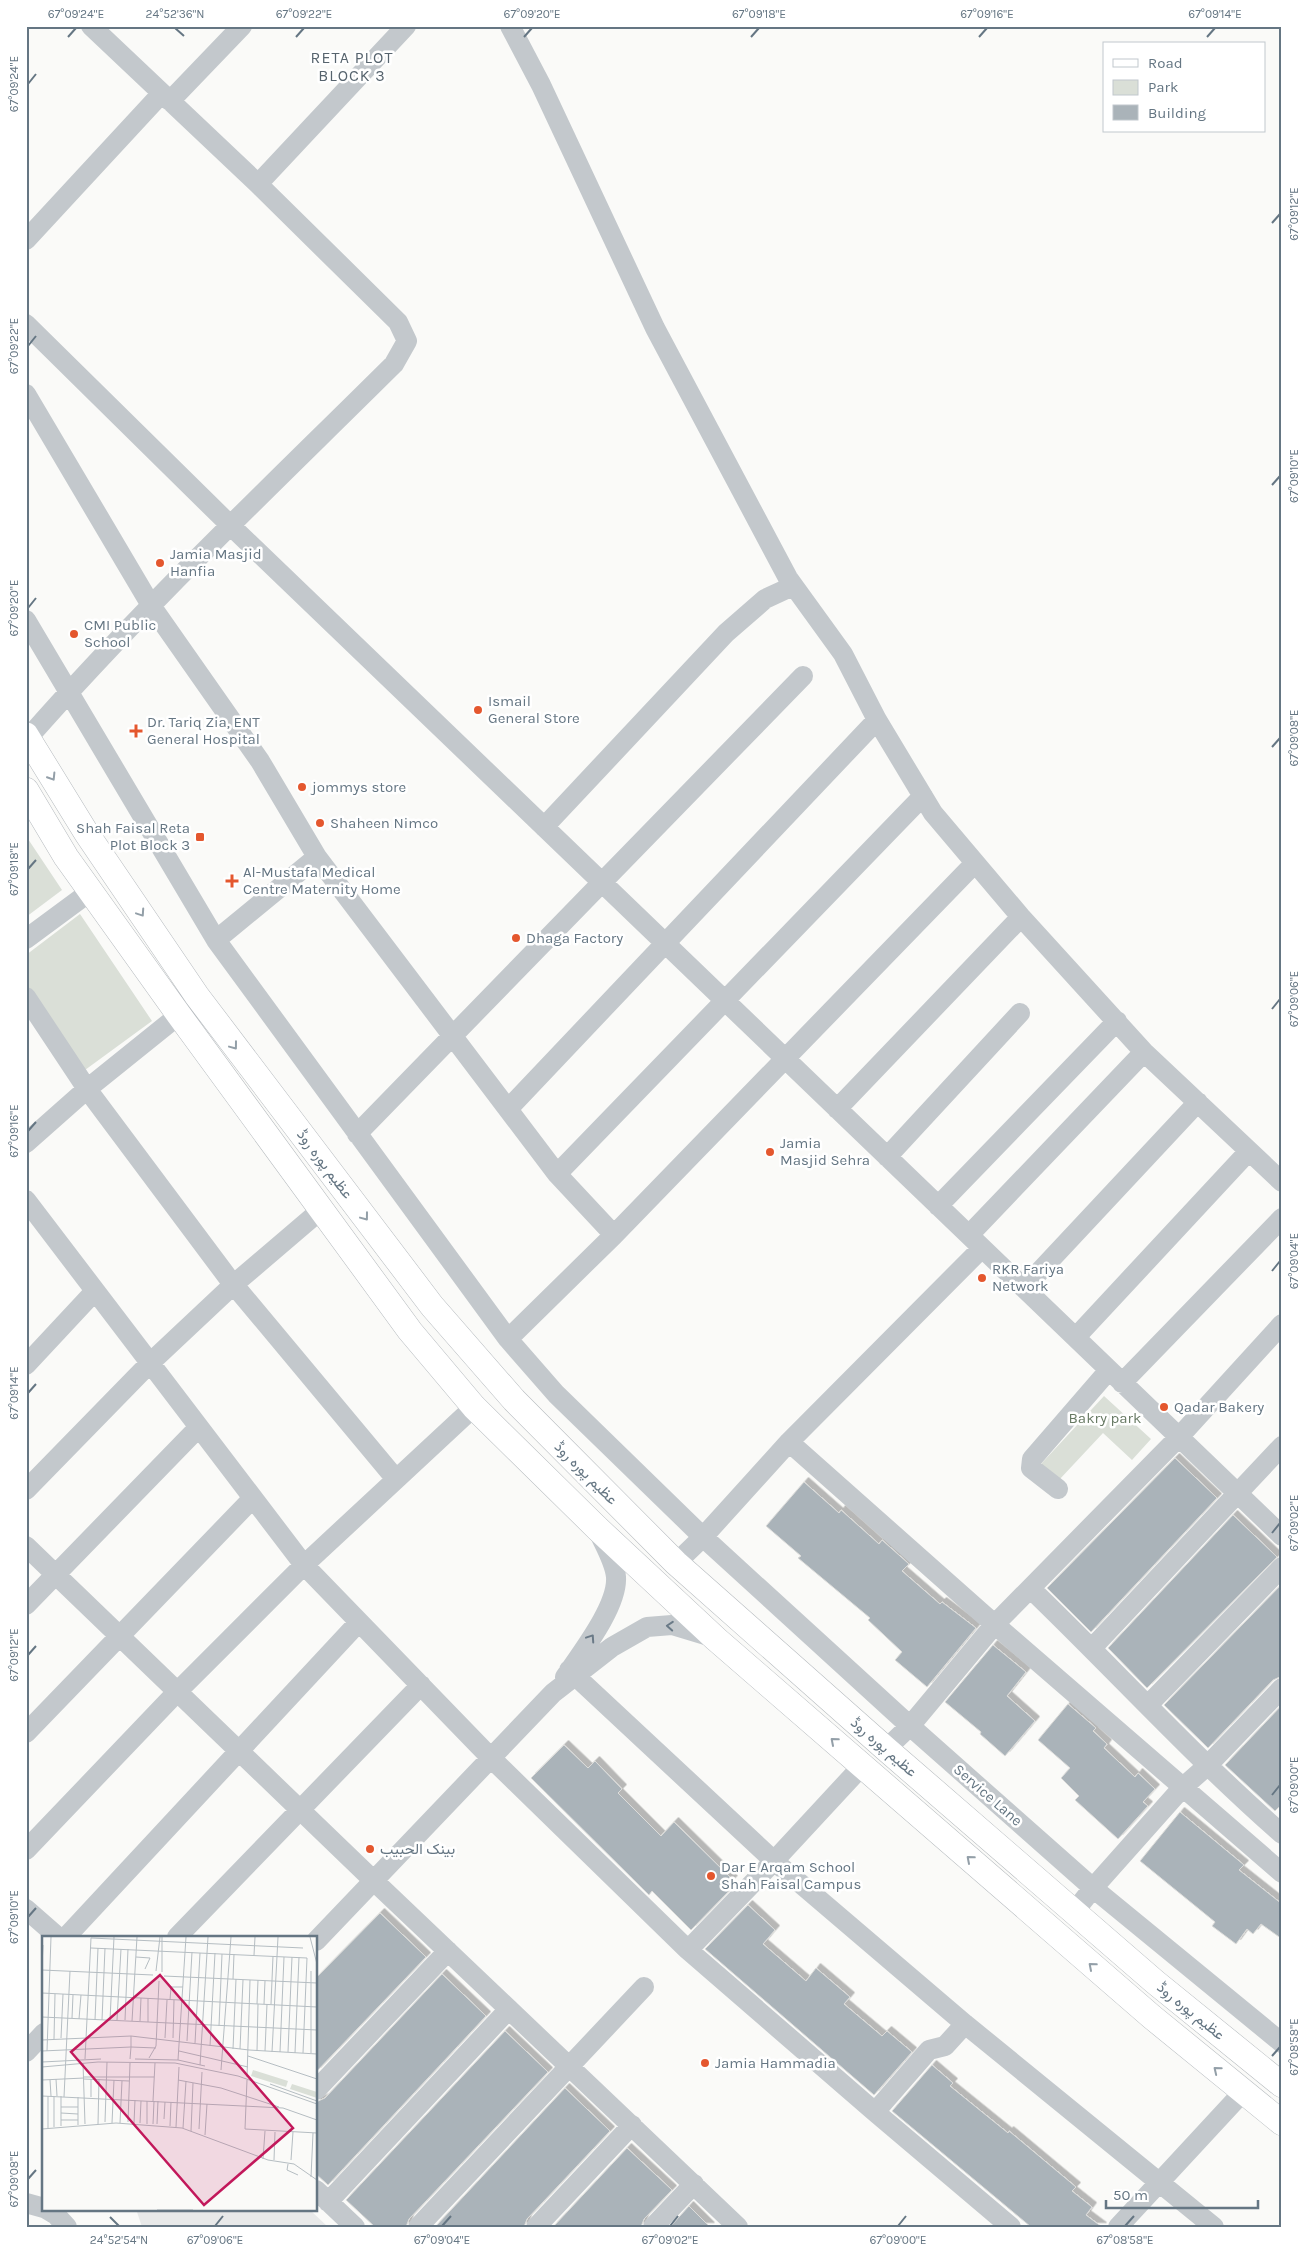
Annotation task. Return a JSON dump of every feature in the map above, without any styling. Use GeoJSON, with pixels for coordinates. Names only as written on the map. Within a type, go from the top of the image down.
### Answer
{"type":"FeatureCollection","features":[{"type":"Feature","properties":{"kind":"main road","name":"عظیم پورہ روڈ"},"geometry":{"type":"LineString","coordinates":[[27,737],[87,834],[197,996],[432,1306],[514,1400],[676,1563],[886,1749],[1155,1982],[1281,2083]]}},
{"type":"Feature","properties":{"kind":"main road","name":"عظیم پورہ روڈ"},"geometry":{"type":"LineString","coordinates":[[26,790],[66,856],[180,1015],[410,1331],[474,1407],[597,1528],[716,1639],[1152,2017],[1282,2123]]}},
{"type":"Feature","properties":{"kind":"main road"},"geometry":{"type":"LineString","coordinates":[[887,1787],[906,1766]]}},
{"type":"Feature","properties":{"kind":"street"},"geometry":{"type":"LineString","coordinates":[[27,737],[231,526],[394,364],[406,340],[398,322],[258,184],[91,26]]}},
{"type":"Feature","properties":{"kind":"street"},"geometry":{"type":"LineString","coordinates":[[26,240],[166,97],[242,26]]}},
{"type":"Feature","properties":{"kind":"street"},"geometry":{"type":"LineString","coordinates":[[258,184],[406,26]]}},
{"type":"Feature","properties":{"kind":"street"},"geometry":{"type":"LineString","coordinates":[[510,26],[541,85],[655,328],[792,586],[818,617],[843,654],[877,720],[933,814],[1020,917],[1144,1052],[1282,1182]]}},
{"type":"Feature","properties":{"kind":"street"},"geometry":{"type":"LineString","coordinates":[[26,324],[231,526],[1282,1536]]}},
{"type":"Feature","properties":{"kind":"street"},"geometry":{"type":"LineString","coordinates":[[26,394],[152,607],[260,761],[317,857],[556,1174],[614,1235]]}},
{"type":"Feature","properties":{"kind":"street"},"geometry":{"type":"LineString","coordinates":[[544,827],[726,632],[765,599],[792,586]]}},
{"type":"Feature","properties":{"kind":"street","name":"Service Lane"},"geometry":{"type":"LineString","coordinates":[[26,620],[216,940],[508,1339],[556,1394],[703,1537],[910,1726],[1093,1888],[1282,2042]]}},
{"type":"Feature","properties":{"kind":"street"},"geometry":{"type":"LineString","coordinates":[[357,1134],[803,676]]}},
{"type":"Feature","properties":{"kind":"street"},"geometry":{"type":"LineString","coordinates":[[508,1109],[877,720]]}},
{"type":"Feature","properties":{"kind":"street"},"geometry":{"type":"LineString","coordinates":[[556,1174],[922,796]]}},
{"type":"Feature","properties":{"kind":"street"},"geometry":{"type":"LineString","coordinates":[[216,940],[317,857]]}},
{"type":"Feature","properties":{"kind":"street"},"geometry":{"type":"LineString","coordinates":[[508,1339],[614,1235],[975,863]]}},
{"type":"Feature","properties":{"kind":"street"},"geometry":{"type":"LineString","coordinates":[[26,939],[91,891]]}},
{"type":"Feature","properties":{"kind":"street"},"geometry":{"type":"LineString","coordinates":[[837,1108],[1020,917]]}},
{"type":"Feature","properties":{"kind":"street"},"geometry":{"type":"LineString","coordinates":[[26,997],[87,1089],[233,1285],[395,1478]]}},
{"type":"Feature","properties":{"kind":"street"},"geometry":{"type":"LineString","coordinates":[[887,1157],[1020,1013]]}},
{"type":"Feature","properties":{"kind":"street"},"geometry":{"type":"LineString","coordinates":[[26,1143],[87,1089],[180,1015]]}},
{"type":"Feature","properties":{"kind":"street"},"geometry":{"type":"LineString","coordinates":[[938,1206],[1117,1021]]}},
{"type":"Feature","properties":{"kind":"street"},"geometry":{"type":"LineString","coordinates":[[676,1563],[703,1537],[975,1242],[1144,1052]]}},
{"type":"Feature","properties":{"kind":"street"},"geometry":{"type":"LineString","coordinates":[[1025,1287],[1198,1102]]}},
{"type":"Feature","properties":{"kind":"street"},"geometry":{"type":"LineString","coordinates":[[1076,1337],[1248,1151]]}},
{"type":"Feature","properties":{"kind":"street"},"geometry":{"type":"LineString","coordinates":[[26,1200],[304,1565],[492,1758],[688,1950],[1011,2227]]}},
{"type":"Feature","properties":{"kind":"street"},"geometry":{"type":"LineString","coordinates":[[26,1490],[150,1363],[233,1285],[322,1209]]}},
{"type":"Feature","properties":{"kind":"street"},"geometry":{"type":"LineString","coordinates":[[1058,1489],[1032,1468],[1032,1458],[1282,1218]]}},
{"type":"Feature","properties":{"kind":"street"},"geometry":{"type":"LineString","coordinates":[[26,1365],[95,1291]]}},
{"type":"Feature","properties":{"kind":"street"},"geometry":{"type":"LineString","coordinates":[[886,1749],[910,1726],[995,1624],[1179,1437],[1282,1324]]}},
{"type":"Feature","properties":{"kind":"street"},"geometry":{"type":"LineString","coordinates":[[26,1850],[177,1692],[304,1565],[395,1478],[474,1407]]}},
{"type":"Feature","properties":{"kind":"street"},"geometry":{"type":"LineString","coordinates":[[26,1605],[199,1427]]}},
{"type":"Feature","properties":{"kind":"street"},"geometry":{"type":"LineString","coordinates":[[789,1442],[1182,1788],[1282,1873]]}},
{"type":"Feature","properties":{"kind":"street"},"geometry":{"type":"LineString","coordinates":[[1092,1648],[1282,1446]]}},
{"type":"Feature","properties":{"kind":"street"},"geometry":{"type":"LineString","coordinates":[[26,1734],[252,1498]]}},
{"type":"Feature","properties":{"kind":"street"},"geometry":{"type":"LineString","coordinates":[[572,1673],[613,1596],[616,1576],[597,1528]]}},
{"type":"Feature","properties":{"kind":"street"},"geometry":{"type":"LineString","coordinates":[[26,1546],[374,1881],[738,2227]]}},
{"type":"Feature","properties":{"kind":"street"},"geometry":{"type":"LineString","coordinates":[[1148,1705],[1282,1567]]}},
{"type":"Feature","properties":{"kind":"street"},"geometry":{"type":"LineString","coordinates":[[1031,1589],[1092,1648],[1207,1766],[1279,1826]]}},
{"type":"Feature","properties":{"kind":"street"},"geometry":{"type":"LineString","coordinates":[[67,1936],[359,1622]]}},
{"type":"Feature","properties":{"kind":"street"},"geometry":{"type":"LineString","coordinates":[[318,1940],[572,1673],[647,1627],[672,1625],[716,1639]]}},
{"type":"Feature","properties":{"kind":"street"},"geometry":{"type":"LineString","coordinates":[[572,1673],[774,1861],[965,2024],[1214,2227]]}},
{"type":"Feature","properties":{"kind":"street"},"geometry":{"type":"LineString","coordinates":[[178,1936],[421,1685]]}},
{"type":"Feature","properties":{"kind":"street"},"geometry":{"type":"LineString","coordinates":[[1074,1912],[1182,1788],[1207,1766],[1282,1688]]}},
{"type":"Feature","properties":{"kind":"street"},"geometry":{"type":"LineString","coordinates":[[688,1950],[862,1766]]}},
{"type":"Feature","properties":{"kind":"street"},"geometry":{"type":"LineString","coordinates":[[26,1909],[57,1936]]}},
{"type":"Feature","properties":{"kind":"street"},"geometry":{"type":"LineString","coordinates":[[318,2088],[448,1951]]}},
{"type":"Feature","properties":{"kind":"street"},"geometry":{"type":"LineString","coordinates":[[418,2227],[644,1987]]}},
{"type":"Feature","properties":{"kind":"street"},"geometry":{"type":"LineString","coordinates":[[355,2227],[322,2196],[509,2009]]}},
{"type":"Feature","properties":{"kind":"street"},"geometry":{"type":"LineString","coordinates":[[875,2112],[929,2050],[944,2046],[965,2024]]}},
{"type":"Feature","properties":{"kind":"street"},"geometry":{"type":"LineString","coordinates":[[26,2052],[42,2035]]}},
{"type":"Feature","properties":{"kind":"street"},"geometry":{"type":"LineString","coordinates":[[1118,2227],[1243,2092]]}},
{"type":"Feature","properties":{"kind":"street"},"geometry":{"type":"LineString","coordinates":[[536,2227],[632,2125]]}},
{"type":"Feature","properties":{"kind":"street"},"geometry":{"type":"LineString","coordinates":[[653,2227],[694,2184]]}},
{"type":"Feature","properties":{"kind":"street"},"geometry":{"type":"LineString","coordinates":[[26,2203],[42,2209]]}},
{"type":"Feature","properties":{"kind":"shaded area"},"geometry":{"type":"Polygon","coordinates":[[[136,2210],[310,2210],[328,2227],[142,2227],[136,2210]]]}},
{"type":"Feature","properties":{"kind":"green space"},"geometry":{"type":"Polygon","coordinates":[[[26,836],[62,890],[26,917],[26,836]]]}},
{"type":"Feature","properties":{"kind":"green space"},"geometry":{"type":"Polygon","coordinates":[[[80,914],[152,1021],[85,1070],[26,984],[26,955],[80,914]]]}},
{"type":"Feature","properties":{"kind":"green space","name":"Bakry park"},"geometry":{"type":"Polygon","coordinates":[[[1104,1396],[1151,1439],[1132,1460],[1103,1433],[1059,1480],[1041,1464],[1104,1396]]]}},
{"type":"Feature","properties":{"kind":"building"},"geometry":{"type":"Polygon","coordinates":[[[1175,1458],[1217,1498],[1091,1632],[1047,1588],[1175,1458]]]}},
{"type":"Feature","properties":{"kind":"building"},"geometry":{"type":"Polygon","coordinates":[[[804,1482],[839,1513],[841,1510],[879,1544],[882,1540],[909,1564],[902,1571],[940,1604],[942,1602],[976,1628],[927,1687],[895,1660],[902,1652],[868,1620],[870,1618],[798,1558],[801,1556],[766,1526],[804,1482]]]}},
{"type":"Feature","properties":{"kind":"building"},"geometry":{"type":"Polygon","coordinates":[[[1233,1515],[1277,1557],[1147,1688],[1108,1648],[1233,1515]]]}},
{"type":"Feature","properties":{"kind":"building"},"geometry":{"type":"Polygon","coordinates":[[[1282,1584],[1282,1676],[1273,1680],[1208,1748],[1164,1705],[1282,1584]]]}},
{"type":"Feature","properties":{"kind":"building"},"geometry":{"type":"Polygon","coordinates":[[[993,1645],[1026,1672],[1007,1696],[1035,1721],[1005,1756],[980,1734],[981,1732],[945,1702],[993,1645]]]}},
{"type":"Feature","properties":{"kind":"building"},"geometry":{"type":"Polygon","coordinates":[[[1068,1704],[1096,1728],[1093,1731],[1107,1744],[1104,1748],[1135,1777],[1138,1773],[1155,1789],[1143,1802],[1148,1806],[1118,1839],[1075,1800],[1079,1796],[1061,1778],[1070,1768],[1038,1740],[1068,1704]]]}},
{"type":"Feature","properties":{"kind":"building"},"geometry":{"type":"Polygon","coordinates":[[[1282,1705],[1282,1804],[1275,1811],[1225,1765],[1282,1705]]]}},
{"type":"Feature","properties":{"kind":"building"},"geometry":{"type":"Polygon","coordinates":[[[564,1745],[588,1768],[595,1761],[622,1789],[618,1793],[661,1836],[674,1822],[733,1880],[726,1886],[730,1890],[691,1930],[652,1891],[649,1895],[531,1778],[564,1745]]]}},
{"type":"Feature","properties":{"kind":"building"},"geometry":{"type":"Polygon","coordinates":[[[1180,1812],[1244,1865],[1239,1870],[1282,1904],[1282,1939],[1261,1924],[1253,1934],[1247,1929],[1236,1944],[1212,1926],[1215,1922],[1140,1861],[1180,1812]]]}},
{"type":"Feature","properties":{"kind":"building"},"geometry":{"type":"Polygon","coordinates":[[[748,1905],[775,1930],[763,1944],[806,1981],[816,1968],[850,1997],[844,2004],[882,2036],[887,2031],[912,2052],[874,2095],[705,1949],[748,1905]]]}},
{"type":"Feature","properties":{"kind":"building"},"geometry":{"type":"Polygon","coordinates":[[[380,1913],[426,1957],[318,2070],[318,1976],[380,1913]]]}},
{"type":"Feature","properties":{"kind":"building"},"geometry":{"type":"Polygon","coordinates":[[[442,1974],[486,2016],[328,2185],[318,2176],[318,2101],[325,2098],[442,1974]]]}},
{"type":"Feature","properties":{"kind":"building"},"geometry":{"type":"Polygon","coordinates":[[[505,2031],[548,2072],[409,2219],[406,2227],[375,2227],[346,2200],[505,2031]]]}},
{"type":"Feature","properties":{"kind":"building"},"geometry":{"type":"Polygon","coordinates":[[[932,2065],[953,2083],[950,2086],[1008,2133],[1009,2131],[1076,2187],[1072,2191],[1092,2207],[1086,2215],[1102,2227],[1031,2227],[892,2111],[932,2065]]]}},
{"type":"Feature","properties":{"kind":"building"},"geometry":{"type":"Polygon","coordinates":[[[565,2088],[610,2131],[527,2219],[524,2227],[435,2227],[565,2088]]]}},
{"type":"Feature","properties":{"kind":"building"},"geometry":{"type":"Polygon","coordinates":[[[627,2148],[672,2190],[644,2219],[641,2227],[553,2227],[627,2148]]]}},
{"type":"Feature","properties":{"kind":"building"},"geometry":{"type":"Polygon","coordinates":[[[689,2206],[710,2227],[670,2227],[689,2206]]]}},
{"type":"Feature","properties":{"kind":"place","name":"Jamia Masjid Hanfia"},"geometry":{"type":"Point","coordinates":[160,563]}},
{"type":"Feature","properties":{"kind":"place","name":"CMI Public School"},"geometry":{"type":"Point","coordinates":[74,634]}},
{"type":"Feature","properties":{"kind":"place","name":"Ismail General Store"},"geometry":{"type":"Point","coordinates":[478,710]}},
{"type":"Feature","properties":{"kind":"place","name":"Dr. Tariq Zia, ENT General Hospital"},"geometry":{"type":"Point","coordinates":[136,731]}},
{"type":"Feature","properties":{"kind":"place","name":"jommys store"},"geometry":{"type":"Point","coordinates":[302,787]}},
{"type":"Feature","properties":{"kind":"place","name":"Shaheen Nimco"},"geometry":{"type":"Point","coordinates":[320,823]}},
{"type":"Feature","properties":{"kind":"place","name":"Shah Faisal Reta Plot Block 3"},"geometry":{"type":"Point","coordinates":[200,837]}},
{"type":"Feature","properties":{"kind":"place","name":"Al-Mustafa Medical Centre Maternity Home"},"geometry":{"type":"Point","coordinates":[232,881]}},
{"type":"Feature","properties":{"kind":"place","name":"Dhaga Factory"},"geometry":{"type":"Point","coordinates":[516,938]}},
{"type":"Feature","properties":{"kind":"place","name":"Jamia Masjid Sehra"},"geometry":{"type":"Point","coordinates":[770,1152]}},
{"type":"Feature","properties":{"kind":"place","name":"RKR Fariya Network"},"geometry":{"type":"Point","coordinates":[982,1278]}},
{"type":"Feature","properties":{"kind":"place","name":"Qadar Bakery"},"geometry":{"type":"Point","coordinates":[1164,1407]}},
{"type":"Feature","properties":{"kind":"place","name":"بينک الحبيب"},"geometry":{"type":"Point","coordinates":[370,1849]}},
{"type":"Feature","properties":{"kind":"place","name":"Dar E Arqam School Shah Faisal Campus"},"geometry":{"type":"Point","coordinates":[711,1876]}},
{"type":"Feature","properties":{"kind":"place","name":"Jamia Hammadia"},"geometry":{"type":"Point","coordinates":[705,2063]}},
{"type":"Feature","properties":{"kind":"district","name":"RETA PLOT BLOCK 3"},"geometry":{"type":"Point","coordinates":[352,66]}}]}
